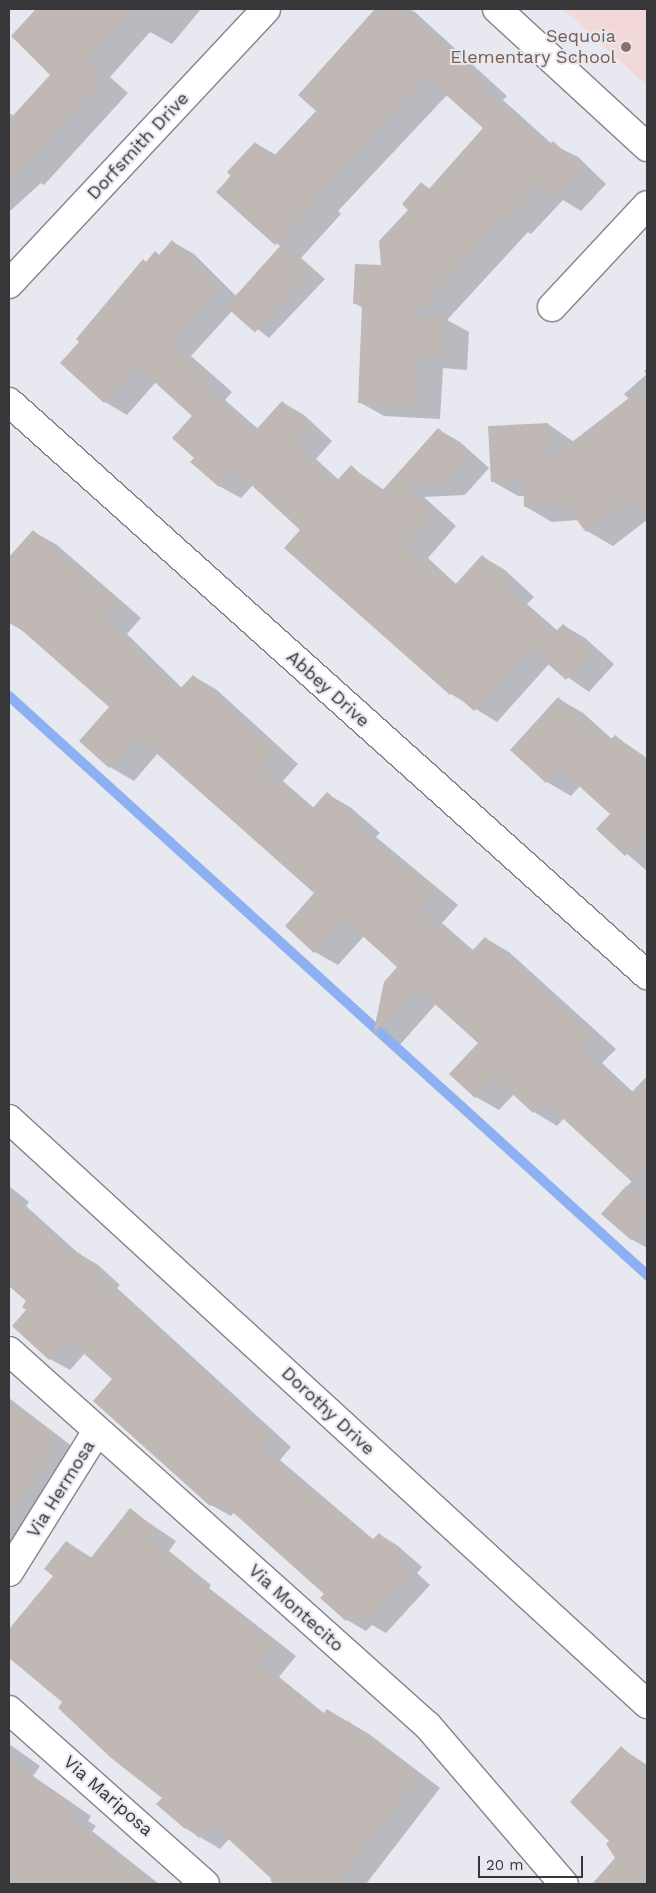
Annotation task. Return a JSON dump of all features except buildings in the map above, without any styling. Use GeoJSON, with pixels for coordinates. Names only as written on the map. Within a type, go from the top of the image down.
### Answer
{"type":"FeatureCollection","features":[{"type":"Feature","properties":{"kind":"street","name":"Dorfsmith Drive"},"geometry":{"type":"LineString","coordinates":[[9,284],[266,9]]}},
{"type":"Feature","properties":{"kind":"street"},"geometry":{"type":"LineString","coordinates":[[497,9],[647,147]]}},
{"type":"Feature","properties":{"kind":"street"},"geometry":{"type":"LineString","coordinates":[[552,307],[647,205]]}},
{"type":"Feature","properties":{"kind":"street","name":"Abbey Drive"},"geometry":{"type":"LineString","coordinates":[[9,402],[647,975]]}},
{"type":"Feature","properties":{"kind":"street","name":"Dorothy Drive"},"geometry":{"type":"LineString","coordinates":[[9,1119],[647,1704]]}},
{"type":"Feature","properties":{"kind":"street","name":"Via Montecito"},"geometry":{"type":"LineString","coordinates":[[9,1351],[428,1726],[564,1884]]}},
{"type":"Feature","properties":{"kind":"street","name":"Via Hermosa"},"geometry":{"type":"LineString","coordinates":[[9,1572],[97,1431]]}},
{"type":"Feature","properties":{"kind":"street","name":"Via Mariposa"},"geometry":{"type":"LineString","coordinates":[[9,1710],[205,1884]]}},
{"type":"Feature","properties":{"kind":"shaded area","name":"Sequoia Elementary School"},"geometry":{"type":"Polygon","coordinates":[[[563,9],[647,9],[647,86],[563,9]]]}},
{"type":"Feature","properties":{"kind":"waterway"},"geometry":{"type":"LineString","coordinates":[[9,696],[647,1275]]}},
{"type":"Feature","properties":{"kind":"place","name":"Sequoia Elementary School"},"geometry":{"type":"Point","coordinates":[626,47]}}]}
